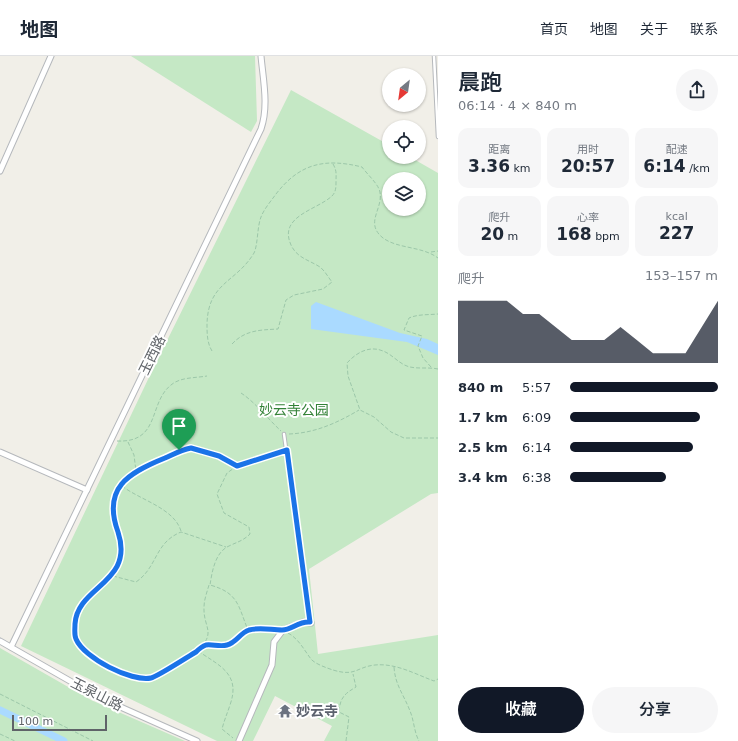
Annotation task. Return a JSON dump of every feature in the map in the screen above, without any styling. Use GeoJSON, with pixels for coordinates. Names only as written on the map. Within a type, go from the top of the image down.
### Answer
{"type":"FeatureCollection","features":[{"type":"Feature","properties":{"kind":"street"},"geometry":{"type":"LineString","coordinates":[[0,170],[50,56]]}},
{"type":"Feature","properties":{"kind":"street","name":"玉西路"},"geometry":{"type":"LineString","coordinates":[[11,647],[261,129],[265,118],[265,104],[261,56]]}},
{"type":"Feature","properties":{"kind":"street"},"geometry":{"type":"LineString","coordinates":[[0,452],[87,490]]}},
{"type":"Feature","properties":{"kind":"street"},"geometry":{"type":"LineString","coordinates":[[238,741],[272,665],[274,642],[283,630],[302,622],[310,622]]}},
{"type":"Feature","properties":{"kind":"street","name":"玉泉山路"},"geometry":{"type":"LineString","coordinates":[[0,641],[98,697],[197,741]]}},
{"type":"Feature","properties":{"kind":"lane"},"geometry":{"type":"LineString","coordinates":[[434,56],[438,137]]}},
{"type":"Feature","properties":{"kind":"lane"},"geometry":{"type":"LineString","coordinates":[[284,434],[310,622]]}},
{"type":"Feature","properties":{"kind":"path"},"geometry":{"type":"LineString","coordinates":[[212,351],[209,346],[207,311],[213,296],[222,284],[238,271],[254,252],[261,216],[269,203],[285,183],[308,166],[320,163],[347,163],[362,167],[378,188],[380,198],[374,223],[376,231],[384,239],[430,252],[438,258]]}},
{"type":"Feature","properties":{"kind":"path"},"geometry":{"type":"LineString","coordinates":[[232,344],[238,337],[259,329],[278,329],[286,300],[294,295],[323,289],[332,282],[320,267],[300,257],[293,249],[289,238],[290,227],[295,219],[304,211],[311,209],[332,196],[336,189],[337,171],[333,164]]}},
{"type":"Feature","properties":{"kind":"path"},"geometry":{"type":"LineString","coordinates":[[430,252],[438,251]]}},
{"type":"Feature","properties":{"kind":"path"},"geometry":{"type":"LineString","coordinates":[[431,368],[423,358],[418,346],[422,336],[404,330],[409,318],[416,315],[427,316],[438,314]]}},
{"type":"Feature","properties":{"kind":"path"},"geometry":{"type":"LineString","coordinates":[[438,369],[409,367],[383,351],[372,349],[364,350],[354,355],[347,363],[348,376],[360,410],[374,417],[391,432],[404,438],[438,438]]}},
{"type":"Feature","properties":{"kind":"path"},"geometry":{"type":"LineString","coordinates":[[111,441],[128,442],[142,436],[154,419],[162,396],[171,385],[184,379],[207,376]]}},
{"type":"Feature","properties":{"kind":"path"},"geometry":{"type":"LineString","coordinates":[[241,393],[250,399],[258,410],[284,434],[307,433],[341,421],[360,410]]}},
{"type":"Feature","properties":{"kind":"path"},"geometry":{"type":"LineString","coordinates":[[128,442],[134,455],[136,471]]}},
{"type":"Feature","properties":{"kind":"path"},"geometry":{"type":"LineString","coordinates":[[237,466],[219,456],[191,448],[179,450],[136,471],[116,490],[113,518],[122,543],[122,554],[112,576],[89,596],[75,618],[76,640],[94,658],[105,666],[134,677],[153,678],[206,645],[221,646],[235,642],[248,630],[272,628],[283,630],[292,635],[300,643],[312,660],[334,670],[352,673],[374,665],[394,666],[434,681],[438,679]]}},
{"type":"Feature","properties":{"kind":"path"},"geometry":{"type":"LineString","coordinates":[[198,650],[206,642],[208,636],[204,607],[215,562],[227,547],[243,541],[250,534],[249,528],[224,513],[217,494],[227,473],[237,466],[287,450]]}},
{"type":"Feature","properties":{"kind":"path"},"geometry":{"type":"LineString","coordinates":[[121,485],[133,495],[172,516],[178,523],[181,532]]}},
{"type":"Feature","properties":{"kind":"path"},"geometry":{"type":"LineString","coordinates":[[112,576],[136,582],[144,577],[151,567],[158,550],[174,535],[181,532],[227,547]]}},
{"type":"Feature","properties":{"kind":"path"},"geometry":{"type":"LineString","coordinates":[[210,585],[222,588],[239,603],[248,630]]}},
{"type":"Feature","properties":{"kind":"path"},"geometry":{"type":"LineString","coordinates":[[198,650],[225,669],[233,680],[234,691],[222,729],[238,741]]}},
{"type":"Feature","properties":{"kind":"path"},"geometry":{"type":"LineString","coordinates":[[394,666],[395,678],[399,690],[410,710],[419,741]]}},
{"type":"Feature","properties":{"kind":"path"},"geometry":{"type":"LineString","coordinates":[[346,741],[349,717],[339,712],[339,702],[342,695],[356,687],[352,673]]}},
{"type":"Feature","properties":{"kind":"path"},"geometry":{"type":"LineString","coordinates":[[0,694],[93,741]]}},
{"type":"Feature","properties":{"kind":"path"},"geometry":{"type":"LineString","coordinates":[[0,734],[15,741]]}},
{"type":"Feature","properties":{"kind":"green space"},"geometry":{"type":"Polygon","coordinates":[[[131,56],[255,56],[257,121],[251,132],[131,56]]]}},
{"type":"Feature","properties":{"kind":"green space","name":"妙云寺公园"},"geometry":{"type":"Polygon","coordinates":[[[291,90],[382,141],[382,164],[422,164],[438,173],[438,493],[431,494],[309,569],[318,654],[438,635],[438,741],[324,741],[332,726],[275,696],[253,741],[217,741],[21,646],[152,371],[291,90]]]}},
{"type":"Feature","properties":{"kind":"green space"},"geometry":{"type":"Polygon","coordinates":[[[0,648],[91,700],[185,741],[0,741],[0,648]]]}},
{"type":"Feature","properties":{"kind":"water"},"geometry":{"type":"Polygon","coordinates":[[[316,302],[400,333],[427,339],[438,344],[438,355],[407,342],[311,329],[311,306],[316,302]]]}},
{"type":"Feature","properties":{"kind":"waterway"},"geometry":{"type":"LineString","coordinates":[[0,710],[64,741]]}},
{"type":"Feature","properties":{"kind":"place","name":"妙云寺"},"geometry":{"type":"Point","coordinates":[285,711]}},
{"type":"Feature","properties":{"kind":"route"},"geometry":{"type":"LineString","coordinates":[[191,448],[208,452],[237,466],[287,450],[310,622],[302,622],[283,630],[272,628],[248,630],[235,642],[226,645],[206,645],[153,678],[134,677],[105,666],[82,648],[76,640],[75,618],[89,596],[112,576],[122,554],[122,543],[113,518],[116,490],[136,471],[147,464],[166,457],[179,450],[191,448]]}}]}
